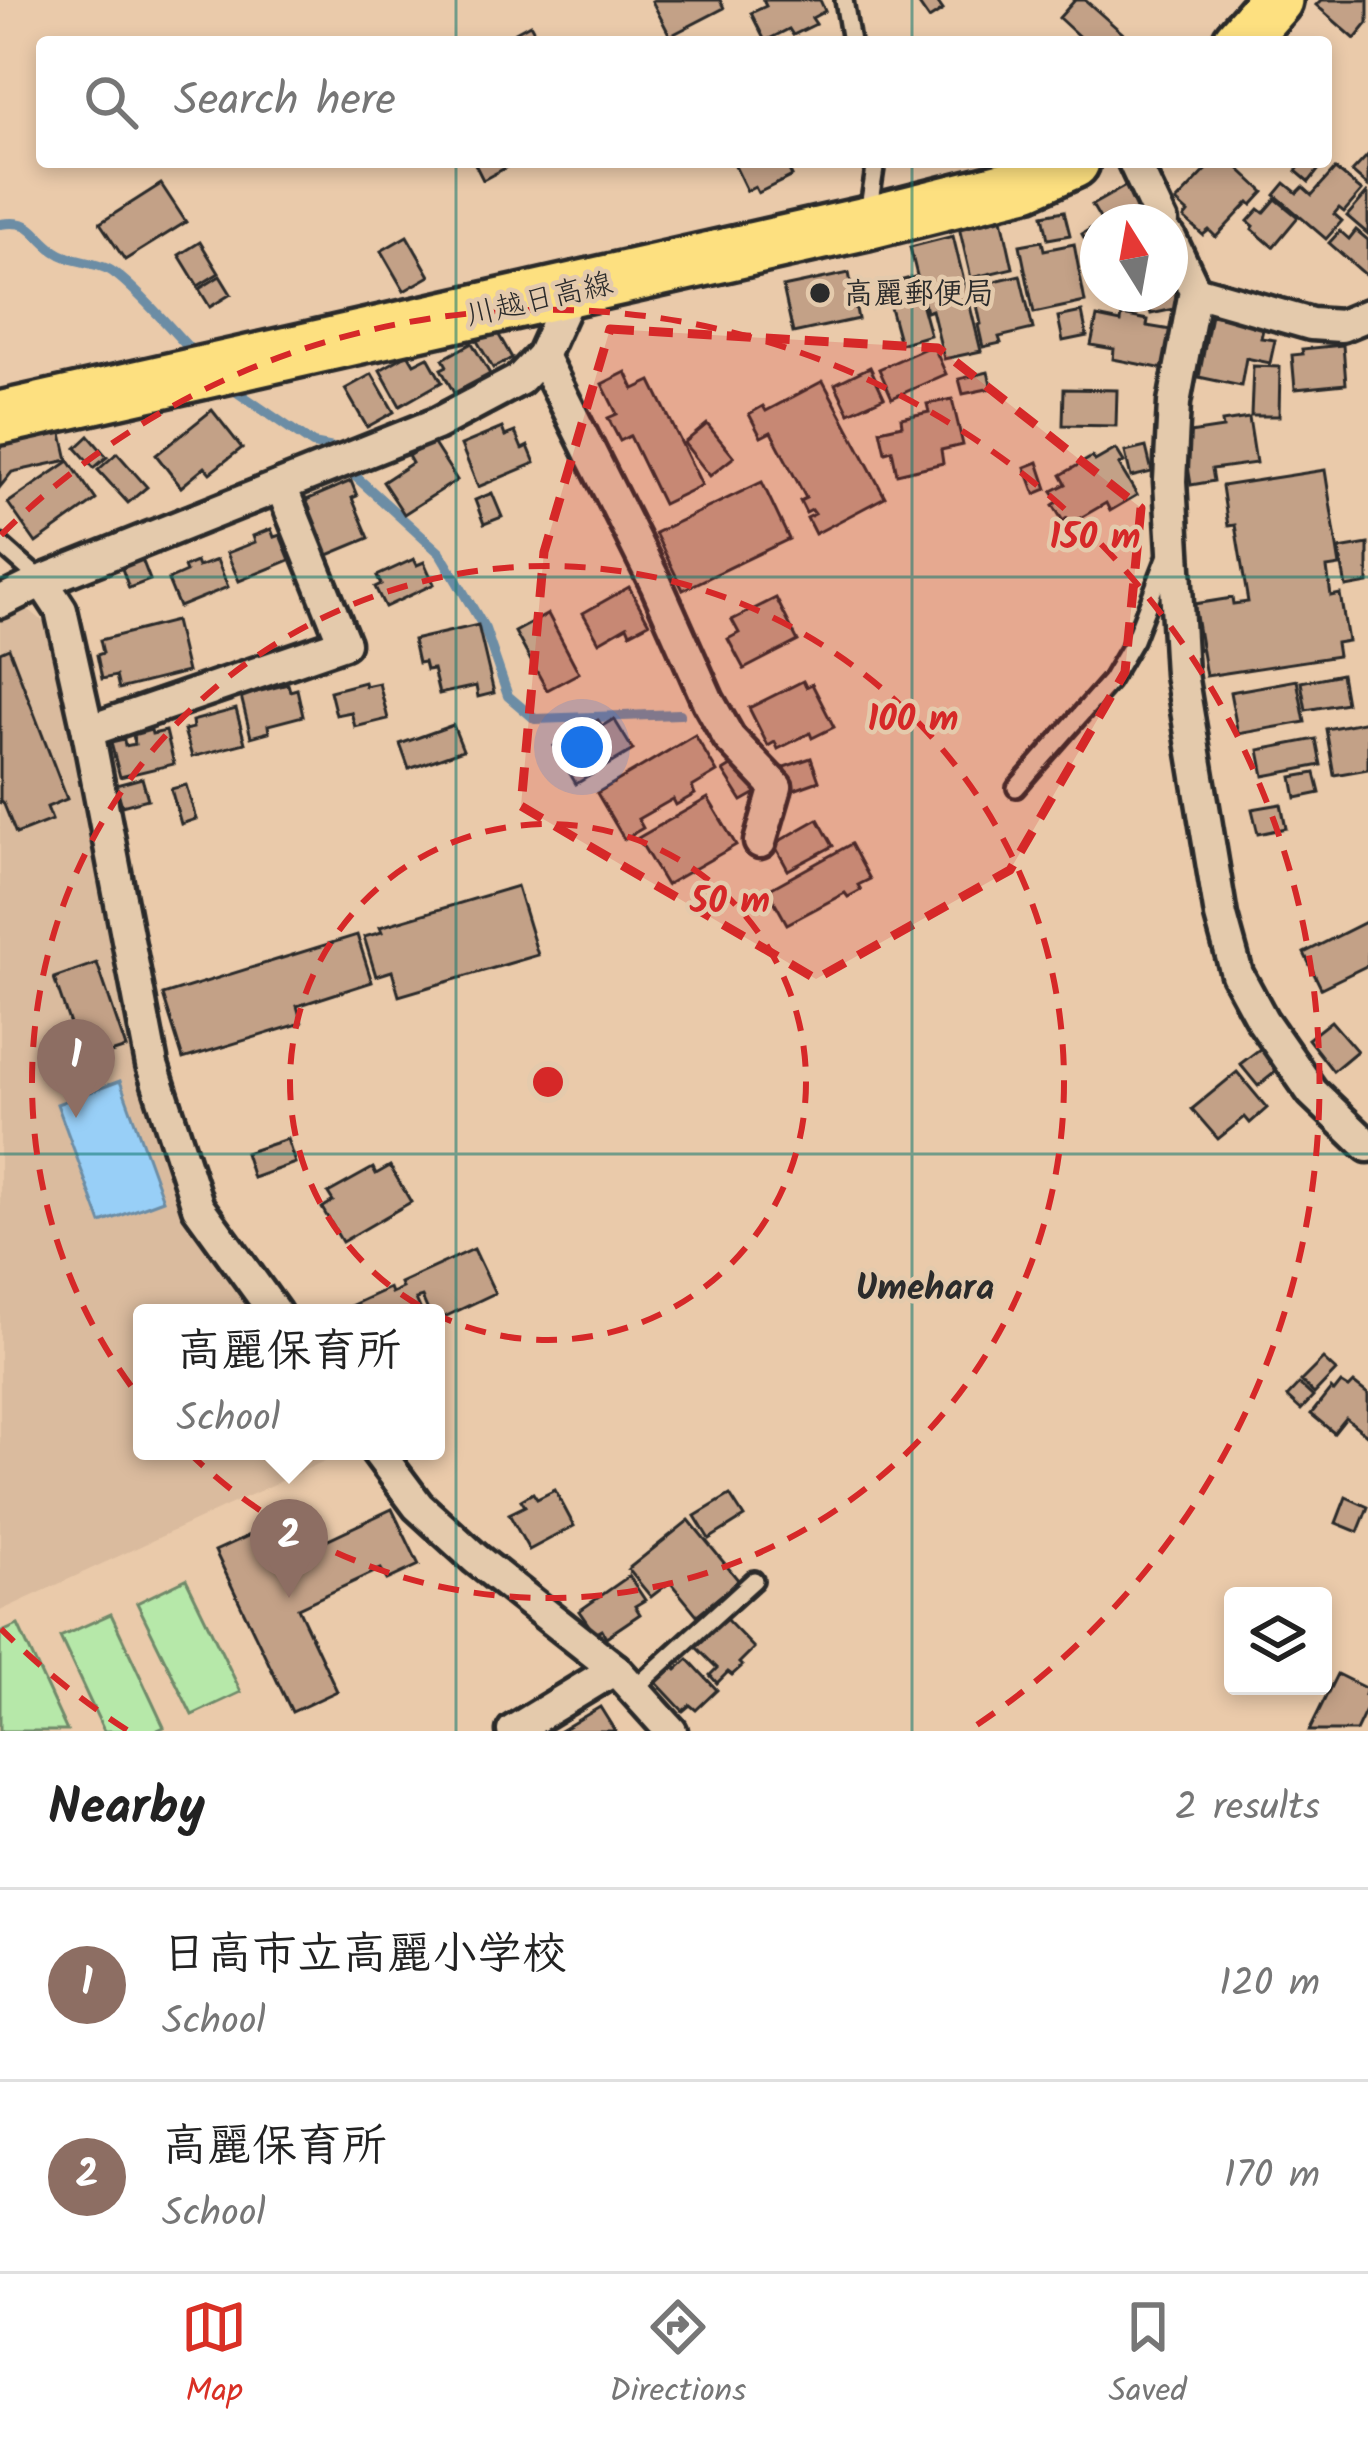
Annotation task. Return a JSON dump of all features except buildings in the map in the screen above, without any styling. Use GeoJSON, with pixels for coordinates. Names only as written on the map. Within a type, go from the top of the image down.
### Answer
{"type":"FeatureCollection","features":[{"type":"Feature","properties":{"kind":"main road"},"geometry":{"type":"LineString","coordinates":[[1244,36],[1276,0]]}},
{"type":"Feature","properties":{"kind":"main road","name":"川越日高線"},"geometry":{"type":"LineString","coordinates":[[0,418],[867,223],[1026,183],[1059,168]]}},
{"type":"Feature","properties":{"kind":"street"},"geometry":{"type":"LineString","coordinates":[[1137,168],[1154,204]]}},
{"type":"Feature","properties":{"kind":"street"},"geometry":{"type":"LineString","coordinates":[[1188,276],[1195,291],[1174,403],[1173,542],[1181,674],[1222,916],[1238,974],[1262,1020],[1312,1092],[1368,1146]]}},
{"type":"Feature","properties":{"kind":"street"},"geometry":{"type":"LineString","coordinates":[[1195,291],[1311,324],[1341,326],[1368,315]]}},
{"type":"Feature","properties":{"kind":"street"},"geometry":{"type":"LineString","coordinates":[[0,602],[436,424],[519,380],[542,356],[571,292]]}},
{"type":"Feature","properties":{"kind":"street"},"geometry":{"type":"LineString","coordinates":[[542,356],[656,584],[708,701],[729,738],[776,787],[760,842]]}},
{"type":"Feature","properties":{"kind":"street"},"geometry":{"type":"LineString","coordinates":[[88,731],[344,643],[281,486]]}},
{"type":"Feature","properties":{"kind":"street"},"geometry":{"type":"LineString","coordinates":[[42,581],[61,610],[152,1065],[197,1208],[268,1304]]}},
{"type":"Feature","properties":{"kind":"street"},"geometry":{"type":"LineString","coordinates":[[384,1460],[432,1520],[625,1678],[671,1731]]}},
{"type":"Feature","properties":{"kind":"street"},"geometry":{"type":"LineString","coordinates":[[513,1731],[625,1678]]}},
{"type":"Feature","properties":{"kind":"lane"},"geometry":{"type":"LineString","coordinates":[[844,0],[850,36]]}},
{"type":"Feature","properties":{"kind":"lane"},"geometry":{"type":"LineString","coordinates":[[867,223],[875,168]]}},
{"type":"Feature","properties":{"kind":"lane"},"geometry":{"type":"LineString","coordinates":[[1016,788],[1110,681],[1134,640],[1173,542]]}},
{"type":"Feature","properties":{"kind":"lane"},"geometry":{"type":"LineString","coordinates":[[0,544],[42,581]]}},
{"type":"Feature","properties":{"kind":"lane"},"geometry":{"type":"LineString","coordinates":[[625,1678],[754,1580]]}},
{"type":"Feature","properties":{"kind":"highlighted area"},"geometry":{"type":"Polygon","coordinates":[[[610,329],[938,348],[1141,508],[1125,672],[1010,870],[816,979],[521,806],[544,552],[610,329]]]}},
{"type":"Feature","properties":{"kind":"shaded area"},"geometry":{"type":"Polygon","coordinates":[[[23,605],[49,626],[141,1075],[163,1160],[188,1220],[249,1304],[133,1304],[133,1460],[327,1460],[0,1611],[0,617],[23,605]]]}},
{"type":"Feature","properties":{"kind":"green space"},"geometry":{"type":"Polygon","coordinates":[[[186,1579],[241,1692],[192,1715],[137,1603],[186,1579]]]}},
{"type":"Feature","properties":{"kind":"green space"},"geometry":{"type":"Polygon","coordinates":[[[111,1614],[164,1727],[155,1731],[104,1731],[60,1637],[111,1614]]]}},
{"type":"Feature","properties":{"kind":"green space"},"geometry":{"type":"Polygon","coordinates":[[[18,1625],[67,1731],[0,1731],[0,1633],[18,1625]]]}},
{"type":"Feature","properties":{"kind":"water"},"geometry":{"type":"Polygon","coordinates":[[[120,1081],[163,1200],[101,1223],[57,1104],[120,1081]]]}},
{"type":"Feature","properties":{"kind":"waterway"},"geometry":{"type":"LineString","coordinates":[[0,224],[26,226],[61,255],[116,274],[189,348]]}},
{"type":"Feature","properties":{"kind":"waterway"},"geometry":{"type":"LineString","coordinates":[[234,390],[313,444],[338,449],[353,474],[440,553],[485,629],[508,696],[535,719],[680,714]]}},
{"type":"Feature","properties":{"kind":"place","name":"高麗郵便局"},"geometry":{"type":"Point","coordinates":[820,293]}},
{"type":"Feature","properties":{"kind":"place","name":"日高市立高麗小学校"},"geometry":{"type":"Point","coordinates":[76,1118]}},
{"type":"Feature","properties":{"kind":"place","name":"高麗保育所"},"geometry":{"type":"Point","coordinates":[289,1598]}},
{"type":"Feature","properties":{"kind":"district","name":"Umehara"},"geometry":{"type":"Point","coordinates":[925,1286]}}]}
